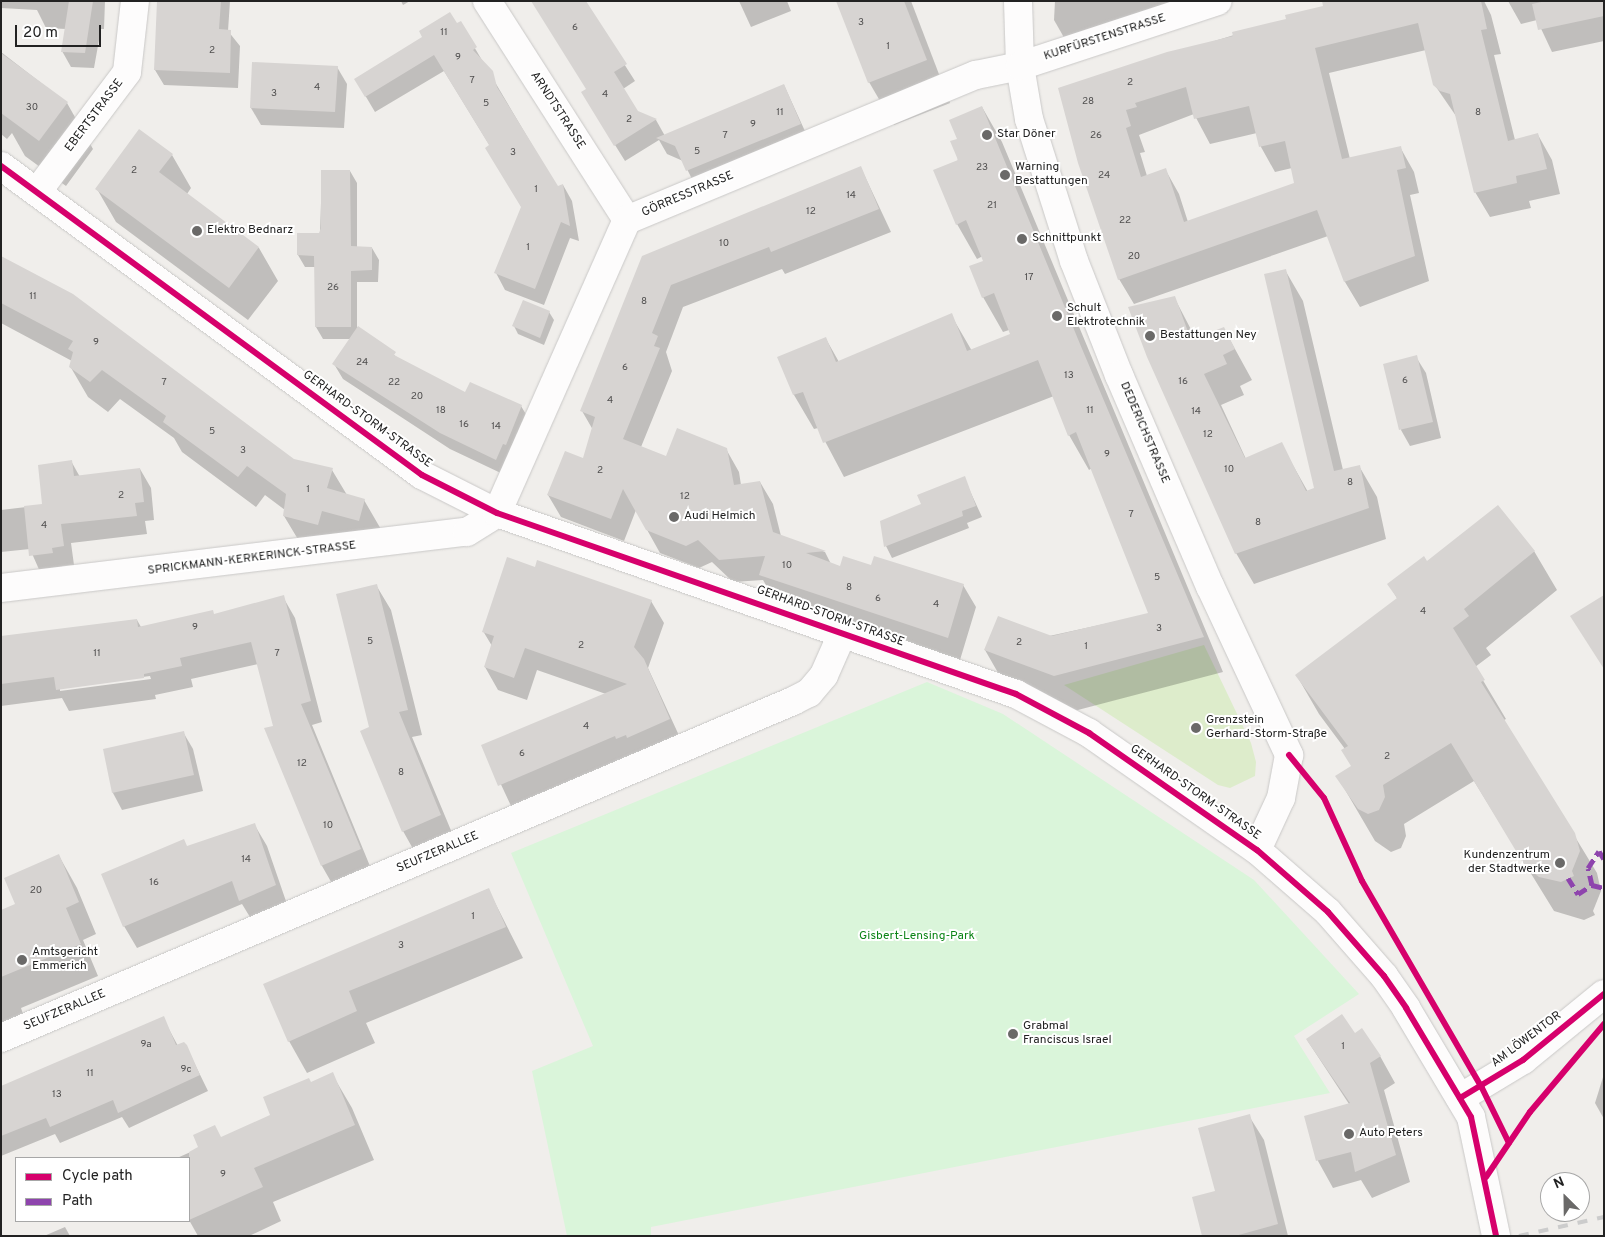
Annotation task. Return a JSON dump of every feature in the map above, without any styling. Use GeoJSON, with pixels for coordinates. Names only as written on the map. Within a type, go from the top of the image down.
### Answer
{"type":"FeatureCollection","features":[{"type":"Feature","properties":{"kind":"street","name":"EBERTSTRASSE"},"geometry":{"type":"LineString","coordinates":[[37,192],[127,72],[135,1]]}},
{"type":"Feature","properties":{"kind":"street","name":"ARNDTSTRASSE"},"geometry":{"type":"LineString","coordinates":[[487,1],[627,220]]}},
{"type":"Feature","properties":{"kind":"street","name":"DEDERICHSTRASSE"},"geometry":{"type":"LineString","coordinates":[[1018,1],[1020,66],[1029,119],[1074,261],[1119,375],[1210,586],[1289,755],[1281,798],[1257,850]]}},
{"type":"Feature","properties":{"kind":"street","name":"KURFÜRSTENSTRASSE"},"geometry":{"type":"LineString","coordinates":[[1020,66],[1218,1]]}},
{"type":"Feature","properties":{"kind":"street","name":"GÖRRESSTRASSE"},"geometry":{"type":"LineString","coordinates":[[497,513],[627,220],[976,75],[1020,66]]}},
{"type":"Feature","properties":{"kind":"street","name":"GERHARD-STORM-STRASSE"},"geometry":{"type":"LineString","coordinates":[[1,166],[422,475],[497,513],[842,632],[1024,698],[1089,733],[1257,850],[1328,912],[1384,976],[1460,1098],[1475,1134],[1496,1236]]}},
{"type":"Feature","properties":{"kind":"street","name":"SPRICKMANN-KERKERINCK-STRASSE"},"geometry":{"type":"LineString","coordinates":[[1,588],[468,532],[497,513]]}},
{"type":"Feature","properties":{"kind":"street","name":"SEUFZERALLEE"},"geometry":{"type":"LineString","coordinates":[[1,1038],[794,701],[809,693],[824,675],[842,632]]}},
{"type":"Feature","properties":{"kind":"street","name":"AM LÖWENTOR"},"geometry":{"type":"LineString","coordinates":[[1460,1098],[1523,1060],[1604,994]]}},
{"type":"Feature","properties":{"kind":"green space"},"geometry":{"type":"Polygon","coordinates":[[[1204,645],[1251,743],[1256,762],[1255,776],[1230,788],[1218,785],[1064,685],[1204,645]]]}},
{"type":"Feature","properties":{"kind":"green space","name":"Gisbert-Lensing-Park"},"geometry":{"type":"Polygon","coordinates":[[[927,682],[1003,714],[1254,880],[1359,994],[1294,1036],[1330,1093],[651,1227],[651,1236],[567,1236],[532,1071],[593,1046],[511,853],[927,682]]]}},
{"type":"Feature","properties":{"kind":"building"},"geometry":{"type":"Polygon","coordinates":[[[69,1],[93,1],[85,53],[61,52],[69,1]]]}},
{"type":"Feature","properties":{"kind":"building"},"geometry":{"type":"Polygon","coordinates":[[[157,1],[221,1],[219,29],[231,30],[230,73],[154,70],[157,1]]]}},
{"type":"Feature","properties":{"kind":"building"},"geometry":{"type":"Polygon","coordinates":[[[531,1],[586,1],[627,64],[614,72],[638,111],[657,119],[614,146],[581,92],[586,89],[531,1]]]}},
{"type":"Feature","properties":{"kind":"building"},"geometry":{"type":"Polygon","coordinates":[[[836,1],[904,1],[927,60],[868,83],[836,1]]]}},
{"type":"Feature","properties":{"kind":"building"},"geometry":{"type":"Polygon","coordinates":[[[1322,1],[1481,1],[1487,29],[1481,30],[1508,141],[1538,133],[1547,169],[1516,176],[1517,183],[1474,193],[1450,94],[1440,91],[1433,85],[1418,23],[1315,48],[1342,159],[1401,146],[1406,168],[1397,170],[1415,256],[1344,282],[1317,210],[1118,280],[1078,163],[1058,88],[1167,52],[1233,36],[1232,32],[1286,19],[1285,15],[1323,6],[1322,1]],[[1186,87],[1135,103],[1137,107],[1126,110],[1131,126],[1126,128],[1141,177],[1166,168],[1184,222],[1294,183],[1285,141],[1259,147],[1249,106],[1194,119],[1186,87]]]}},
{"type":"Feature","properties":{"kind":"building"},"geometry":{"type":"Polygon","coordinates":[[[1546,1],[1604,1],[1604,16],[1538,30],[1532,4],[1546,1]]]}},
{"type":"Feature","properties":{"kind":"building"},"geometry":{"type":"Polygon","coordinates":[[[450,12],[457,23],[461,21],[477,47],[473,50],[493,71],[497,87],[558,186],[563,184],[570,226],[561,222],[535,289],[494,273],[521,207],[485,148],[489,145],[434,55],[365,97],[354,79],[422,37],[419,31],[450,12]]]}},
{"type":"Feature","properties":{"kind":"building"},"geometry":{"type":"Polygon","coordinates":[[[1,53],[68,102],[39,141],[1,113],[1,53]]]}},
{"type":"Feature","properties":{"kind":"building"},"geometry":{"type":"Polygon","coordinates":[[[252,62],[338,66],[335,112],[250,108],[252,62]]]}},
{"type":"Feature","properties":{"kind":"building"},"geometry":{"type":"Polygon","coordinates":[[[784,84],[801,124],[686,171],[675,146],[656,138],[784,84]]]}},
{"type":"Feature","properties":{"kind":"building"},"geometry":{"type":"Polygon","coordinates":[[[982,106],[1204,637],[1054,676],[984,650],[998,616],[1052,636],[1148,613],[1076,432],[1068,436],[1038,360],[823,443],[803,392],[793,395],[777,357],[826,337],[836,362],[952,313],[967,351],[1010,334],[994,293],[982,298],[969,266],[983,261],[966,220],[956,225],[933,170],[958,160],[950,141],[957,139],[949,120],[982,106]]]}},
{"type":"Feature","properties":{"kind":"building"},"geometry":{"type":"Polygon","coordinates":[[[139,129],[173,154],[159,172],[259,247],[229,288],[95,189],[139,129]]]}},
{"type":"Feature","properties":{"kind":"building"},"geometry":{"type":"Polygon","coordinates":[[[861,166],[879,209],[771,252],[769,247],[671,285],[652,333],[658,336],[654,346],[660,348],[623,439],[666,456],[677,428],[727,448],[734,485],[760,481],[773,532],[826,551],[806,553],[840,566],[843,556],[871,565],[874,556],[964,584],[948,638],[759,575],[765,556],[719,560],[698,540],[686,546],[646,530],[623,489],[611,519],[547,495],[565,451],[583,458],[595,417],[580,411],[642,256],[861,166]]]}},
{"type":"Feature","properties":{"kind":"building"},"geometry":{"type":"Polygon","coordinates":[[[321,170],[350,170],[351,246],[372,247],[372,270],[351,271],[351,327],[315,327],[314,256],[297,255],[297,233],[319,233],[321,228],[321,170]]]}},
{"type":"Feature","properties":{"kind":"building"},"geometry":{"type":"Polygon","coordinates":[[[1,256],[73,294],[294,459],[333,468],[327,488],[365,499],[359,521],[322,511],[318,525],[283,516],[286,494],[247,466],[238,477],[163,422],[166,416],[102,370],[90,382],[69,367],[73,352],[68,349],[73,341],[1,303],[1,256]]]}},
{"type":"Feature","properties":{"kind":"building"},"geometry":{"type":"Polygon","coordinates":[[[1286,269],[1334,471],[1360,465],[1369,508],[1235,554],[1147,357],[1128,307],[1175,296],[1191,340],[1224,327],[1235,349],[1223,355],[1227,364],[1204,374],[1245,458],[1282,442],[1306,491],[1314,488],[1264,274],[1286,269]]]}},
{"type":"Feature","properties":{"kind":"building"},"geometry":{"type":"Polygon","coordinates":[[[523,300],[550,311],[540,338],[512,326],[523,300]]]}},
{"type":"Feature","properties":{"kind":"building"},"geometry":{"type":"Polygon","coordinates":[[[358,326],[396,352],[394,355],[465,392],[470,382],[522,405],[506,445],[503,444],[496,460],[440,433],[332,364],[358,326]]]}},
{"type":"Feature","properties":{"kind":"building"},"geometry":{"type":"Polygon","coordinates":[[[1417,355],[1433,422],[1399,430],[1383,364],[1417,355]]]}},
{"type":"Feature","properties":{"kind":"building"},"geometry":{"type":"Polygon","coordinates":[[[72,460],[74,476],[140,468],[144,502],[135,503],[137,516],[61,524],[64,546],[52,548],[53,553],[29,556],[24,506],[42,504],[38,465],[72,460]]]}},
{"type":"Feature","properties":{"kind":"building"},"geometry":{"type":"Polygon","coordinates":[[[965,476],[976,506],[962,511],[963,516],[884,547],[880,521],[921,504],[917,495],[965,476]]]}},
{"type":"Feature","properties":{"kind":"building"},"geometry":{"type":"Polygon","coordinates":[[[1498,505],[1535,551],[1464,609],[1469,616],[1453,628],[1485,680],[1481,682],[1575,833],[1580,851],[1572,871],[1574,876],[1561,882],[1539,877],[1525,866],[1451,743],[1383,785],[1385,797],[1379,810],[1368,814],[1358,809],[1335,776],[1351,766],[1341,750],[1348,746],[1295,675],[1397,598],[1387,584],[1424,556],[1427,561],[1498,505]]]}},
{"type":"Feature","properties":{"kind":"building"},"geometry":{"type":"Polygon","coordinates":[[[507,557],[535,567],[537,560],[652,600],[634,647],[644,659],[670,719],[627,738],[626,735],[616,739],[615,736],[498,786],[481,745],[627,684],[525,648],[514,678],[484,667],[494,636],[482,632],[507,557]]]}},
{"type":"Feature","properties":{"kind":"building"},"geometry":{"type":"Polygon","coordinates":[[[377,584],[408,710],[399,712],[441,815],[402,832],[360,731],[369,727],[336,594],[377,584]]]}},
{"type":"Feature","properties":{"kind":"building"},"geometry":{"type":"Polygon","coordinates":[[[284,595],[311,701],[301,704],[361,849],[321,866],[264,728],[273,726],[251,642],[180,658],[182,666],[144,674],[144,678],[56,690],[54,677],[1,684],[1,636],[137,619],[138,627],[213,610],[214,614],[284,595]]]}},
{"type":"Feature","properties":{"kind":"building"},"geometry":{"type":"Polygon","coordinates":[[[1604,595],[1604,669],[1570,616],[1604,595]]]}},
{"type":"Feature","properties":{"kind":"building"},"geometry":{"type":"Polygon","coordinates":[[[184,731],[194,775],[112,793],[103,749],[184,731]]]}},
{"type":"Feature","properties":{"kind":"building"},"geometry":{"type":"Polygon","coordinates":[[[255,823],[276,885],[239,901],[232,881],[123,927],[101,874],[184,839],[187,846],[255,823]]]}},
{"type":"Feature","properties":{"kind":"building"},"geometry":{"type":"Polygon","coordinates":[[[59,854],[79,902],[66,908],[81,944],[1,977],[1,910],[15,904],[4,878],[59,854]]]}},
{"type":"Feature","properties":{"kind":"building"},"geometry":{"type":"Polygon","coordinates":[[[489,888],[506,927],[349,991],[357,1011],[288,1042],[263,984],[489,888]]]}},
{"type":"Feature","properties":{"kind":"building"},"geometry":{"type":"Polygon","coordinates":[[[1342,1014],[1355,1033],[1362,1028],[1381,1056],[1370,1063],[1396,1155],[1355,1172],[1351,1152],[1316,1161],[1304,1116],[1350,1103],[1306,1039],[1342,1014]]]}},
{"type":"Feature","properties":{"kind":"building"},"geometry":{"type":"Polygon","coordinates":[[[164,1016],[176,1045],[184,1042],[187,1045],[200,1075],[118,1113],[113,1100],[50,1127],[46,1118],[1,1136],[1,1086],[164,1016]]]}},
{"type":"Feature","properties":{"kind":"building"},"geometry":{"type":"Polygon","coordinates":[[[333,1072],[355,1125],[254,1168],[263,1187],[190,1220],[189,1152],[198,1147],[193,1135],[215,1125],[221,1137],[270,1115],[263,1097],[309,1078],[311,1082],[333,1072]]]}},
{"type":"Feature","properties":{"kind":"building"},"geometry":{"type":"Polygon","coordinates":[[[1250,1114],[1278,1224],[1235,1236],[1202,1236],[1192,1197],[1215,1191],[1198,1128],[1250,1114]]]}},
{"type":"Feature","properties":{"kind":"railway"},"geometry":{"type":"LineString","coordinates":[[1519,1236],[1604,1217]]}},
{"type":"Feature","properties":{"kind":"marked path"},"geometry":{"type":"LineString","coordinates":[[1568,878],[1578,894],[1592,885],[1588,868],[1599,851],[1604,859]]}},
{"type":"Feature","properties":{"kind":"marked path"},"geometry":{"type":"LineString","coordinates":[[1592,885],[1604,888]]}},
{"type":"Feature","properties":{"kind":"cycle path"},"geometry":{"type":"LineString","coordinates":[[1,166],[422,475],[497,513],[1016,694],[1089,733],[1257,850],[1328,912],[1384,976],[1406,1008],[1471,1117],[1496,1236]]}},
{"type":"Feature","properties":{"kind":"cycle path"},"geometry":{"type":"LineString","coordinates":[[1289,755],[1324,798],[1362,881],[1482,1088],[1509,1143]]}},
{"type":"Feature","properties":{"kind":"cycle path"},"geometry":{"type":"LineString","coordinates":[[1460,1098],[1523,1060],[1604,994]]}},
{"type":"Feature","properties":{"kind":"cycle path"},"geometry":{"type":"LineString","coordinates":[[1486,1177],[1530,1112],[1604,1024]]}},
{"type":"Feature","properties":{"kind":"place","name":"Star Döner"},"geometry":{"type":"Point","coordinates":[987,135]}},
{"type":"Feature","properties":{"kind":"place","name":"Warning Bestattungen"},"geometry":{"type":"Point","coordinates":[1005,175]}},
{"type":"Feature","properties":{"kind":"place","name":"Elektro Bednarz"},"geometry":{"type":"Point","coordinates":[197,231]}},
{"type":"Feature","properties":{"kind":"place","name":"Schnittpunkt"},"geometry":{"type":"Point","coordinates":[1022,239]}},
{"type":"Feature","properties":{"kind":"place","name":"Schult Elektrotechnik"},"geometry":{"type":"Point","coordinates":[1057,316]}},
{"type":"Feature","properties":{"kind":"place","name":"Bestattungen Ney"},"geometry":{"type":"Point","coordinates":[1150,336]}},
{"type":"Feature","properties":{"kind":"place","name":"Audi Helmich"},"geometry":{"type":"Point","coordinates":[674,517]}},
{"type":"Feature","properties":{"kind":"place","name":"Grenzstein Gerhard-Storm-Straße"},"geometry":{"type":"Point","coordinates":[1196,728]}},
{"type":"Feature","properties":{"kind":"place","name":"Kundenzentrum der Stadtwerke"},"geometry":{"type":"Point","coordinates":[1560,863]}},
{"type":"Feature","properties":{"kind":"place","name":"Amtsgericht Emmerich"},"geometry":{"type":"Point","coordinates":[22,960]}},
{"type":"Feature","properties":{"kind":"place","name":"Grabmal Franciscus Israel"},"geometry":{"type":"Point","coordinates":[1013,1034]}},
{"type":"Feature","properties":{"kind":"place","name":"Auto Peters"},"geometry":{"type":"Point","coordinates":[1349,1134]}}]}
